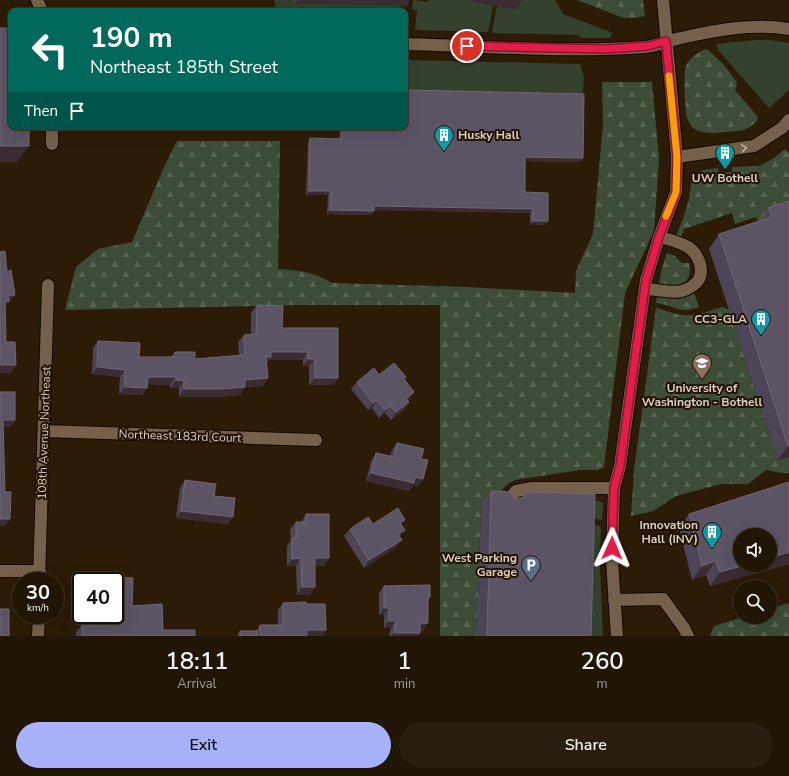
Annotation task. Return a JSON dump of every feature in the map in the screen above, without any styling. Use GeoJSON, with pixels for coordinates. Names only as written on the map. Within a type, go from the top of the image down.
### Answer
{"type":"FeatureCollection","features":[{"type":"Feature","properties":{"kind":"street"},"geometry":{"type":"LineString","coordinates":[[617,636],[612,561],[614,488],[620,466],[645,289],[659,237],[676,192],[677,157],[663,0]]}},
{"type":"Feature","properties":{"kind":"street"},"geometry":{"type":"LineString","coordinates":[[408,44],[606,49],[648,46],[710,31],[746,27],[778,27],[789,29]]}},
{"type":"Feature","properties":{"kind":"street"},"geometry":{"type":"LineString","coordinates":[[677,157],[754,146],[782,128],[789,120]]}},
{"type":"Feature","properties":{"kind":"street"},"geometry":{"type":"LineString","coordinates":[[52,130],[52,144]]}},
{"type":"Feature","properties":{"kind":"street"},"geometry":{"type":"LineString","coordinates":[[645,289],[681,291],[699,281],[702,275],[702,269],[695,253],[688,247],[659,237]]}},
{"type":"Feature","properties":{"kind":"street","name":"108th Avenue Northeast"},"geometry":{"type":"LineString","coordinates":[[39,572],[48,285]]}},
{"type":"Feature","properties":{"kind":"street","name":"Northeast 183rd Court"},"geometry":{"type":"LineString","coordinates":[[44,431],[316,440]]}},
{"type":"Feature","properties":{"kind":"street"},"geometry":{"type":"LineString","coordinates":[[508,506],[510,498],[516,491],[532,488],[614,488]]}},
{"type":"Feature","properties":{"kind":"street"},"geometry":{"type":"LineString","coordinates":[[0,571],[12,573]]}},
{"type":"Feature","properties":{"kind":"street"},"geometry":{"type":"LineString","coordinates":[[614,600],[663,599],[688,636]]}},
{"type":"Feature","properties":{"kind":"street"},"geometry":{"type":"LineString","coordinates":[[38,624],[38,636]]}},
{"type":"Feature","properties":{"kind":"green space"},"geometry":{"type":"Polygon","coordinates":[[[274,0],[294,0],[294,4],[400,5],[400,8],[276,8],[274,0]]]}},
{"type":"Feature","properties":{"kind":"green space"},"geometry":{"type":"Polygon","coordinates":[[[413,0],[428,2],[429,0],[467,0],[493,5],[488,32],[415,30],[417,11],[412,9],[413,0]]]}},
{"type":"Feature","properties":{"kind":"green space"},"geometry":{"type":"Polygon","coordinates":[[[518,0],[555,0],[563,14],[613,33],[610,38],[580,38],[579,35],[492,33],[497,6],[518,0]]]}},
{"type":"Feature","properties":{"kind":"green space"},"geometry":{"type":"Polygon","coordinates":[[[577,0],[643,0],[645,16],[624,18],[577,0]]]}},
{"type":"Feature","properties":{"kind":"green space"},"geometry":{"type":"Polygon","coordinates":[[[770,40],[789,43],[789,90],[769,108],[718,50],[716,44],[770,40]]]}},
{"type":"Feature","properties":{"kind":"green space"},"geometry":{"type":"Polygon","coordinates":[[[707,49],[724,65],[737,82],[735,90],[758,117],[757,121],[746,129],[712,133],[703,132],[691,126],[687,118],[685,92],[686,66],[695,55],[700,51],[707,49]]]}},
{"type":"Feature","properties":{"kind":"green space"},"geometry":{"type":"Polygon","coordinates":[[[408,60],[580,64],[584,77],[582,98],[408,94],[408,60]]]}},
{"type":"Feature","properties":{"kind":"green space"},"geometry":{"type":"Polygon","coordinates":[[[602,82],[652,82],[659,159],[654,231],[625,293],[604,467],[598,470],[580,470],[515,480],[507,484],[502,490],[496,505],[481,505],[477,636],[440,636],[440,305],[300,305],[65,310],[76,267],[98,249],[132,242],[164,167],[177,141],[280,141],[278,269],[306,272],[332,283],[466,287],[575,293],[576,271],[593,234],[603,125],[602,82]]]}},
{"type":"Feature","properties":{"kind":"green space"},"geometry":{"type":"Polygon","coordinates":[[[785,149],[789,153],[789,212],[758,222],[756,217],[735,224],[732,213],[684,229],[681,238],[676,236],[689,199],[691,184],[694,176],[698,172],[718,168],[719,173],[732,172],[732,167],[759,166],[774,158],[785,149]]]}},
{"type":"Feature","properties":{"kind":"green space"},"geometry":{"type":"Polygon","coordinates":[[[667,253],[675,256],[682,263],[689,263],[690,274],[684,284],[673,286],[659,284],[667,253]]]}},
{"type":"Feature","properties":{"kind":"green space"},"geometry":{"type":"Polygon","coordinates":[[[694,293],[699,307],[692,309],[681,310],[656,303],[657,297],[677,299],[694,293]]]}},
{"type":"Feature","properties":{"kind":"green space"},"geometry":{"type":"Polygon","coordinates":[[[722,307],[729,309],[778,460],[789,457],[789,473],[766,470],[748,484],[721,484],[676,496],[653,511],[631,516],[634,470],[656,308],[688,315],[700,314],[722,307]]]}},
{"type":"Feature","properties":{"kind":"green space"},"geometry":{"type":"Polygon","coordinates":[[[526,499],[599,501],[603,503],[602,520],[596,519],[593,512],[526,499]]]}},
{"type":"Feature","properties":{"kind":"green space"},"geometry":{"type":"Polygon","coordinates":[[[595,525],[601,526],[600,567],[603,636],[582,636],[588,528],[595,528],[595,525]]]}},
{"type":"Feature","properties":{"kind":"green space"},"geometry":{"type":"Polygon","coordinates":[[[789,603],[789,636],[710,636],[714,626],[733,620],[733,624],[777,624],[777,607],[789,603]]]}},
{"type":"Feature","properties":{"kind":"building"},"geometry":{"type":"Polygon","coordinates":[[[0,28],[8,28],[8,130],[29,130],[29,146],[0,146],[0,28]]]}},
{"type":"Feature","properties":{"kind":"building","name":"Husky Hall"},"geometry":{"type":"Polygon","coordinates":[[[408,90],[584,94],[583,158],[525,157],[525,192],[548,193],[548,221],[532,221],[533,209],[374,206],[374,211],[330,210],[331,191],[309,191],[310,138],[342,139],[342,130],[408,130],[408,90]]]}},
{"type":"Feature","properties":{"kind":"building","name":"CC3-GLA"},"geometry":{"type":"Polygon","coordinates":[[[789,201],[788,446],[719,234],[772,217],[768,208],[789,201]]]}},
{"type":"Feature","properties":{"kind":"building"},"geometry":{"type":"Polygon","coordinates":[[[5,251],[7,272],[11,270],[15,295],[8,296],[9,301],[5,302],[6,342],[15,342],[16,365],[0,365],[0,252],[5,251]]]}},
{"type":"Feature","properties":{"kind":"building"},"geometry":{"type":"Polygon","coordinates":[[[257,305],[283,306],[282,328],[338,328],[338,378],[315,378],[315,359],[308,359],[308,352],[271,352],[271,357],[266,357],[268,378],[245,380],[245,387],[222,389],[184,389],[184,381],[176,380],[176,377],[148,377],[147,388],[125,387],[125,370],[97,367],[98,341],[140,343],[139,357],[175,357],[175,352],[195,352],[195,359],[245,355],[244,335],[256,334],[257,305]]]}},
{"type":"Feature","properties":{"kind":"building"},"geometry":{"type":"Polygon","coordinates":[[[394,363],[406,377],[404,379],[414,392],[406,399],[409,402],[396,412],[391,406],[385,410],[377,400],[373,403],[357,382],[374,368],[379,375],[394,363]]]}},
{"type":"Feature","properties":{"kind":"building"},"geometry":{"type":"Polygon","coordinates":[[[0,392],[15,392],[15,420],[3,420],[5,492],[11,492],[10,519],[0,519],[0,392]]]}},
{"type":"Feature","properties":{"kind":"building"},"geometry":{"type":"Polygon","coordinates":[[[397,443],[424,449],[421,459],[428,460],[423,479],[415,477],[414,483],[371,473],[376,453],[394,457],[397,443]]]}},
{"type":"Feature","properties":{"kind":"building"},"geometry":{"type":"Polygon","coordinates":[[[185,480],[216,484],[214,496],[235,498],[233,517],[181,511],[185,480]]]}},
{"type":"Feature","properties":{"kind":"building"},"geometry":{"type":"Polygon","coordinates":[[[789,482],[789,552],[777,556],[777,528],[733,528],[733,568],[720,572],[716,561],[702,566],[689,514],[789,482]]]}},
{"type":"Feature","properties":{"kind":"building","name":"West Parking Garage"},"geometry":{"type":"Polygon","coordinates":[[[491,491],[511,492],[512,497],[517,499],[523,497],[526,492],[595,494],[591,636],[487,636],[491,491]]]}},
{"type":"Feature","properties":{"kind":"building"},"geometry":{"type":"Polygon","coordinates":[[[398,508],[405,520],[400,523],[405,530],[398,534],[402,540],[369,560],[350,529],[368,517],[373,524],[398,508]]]}},
{"type":"Feature","properties":{"kind":"building"},"geometry":{"type":"Polygon","coordinates":[[[306,514],[329,514],[329,558],[315,558],[315,587],[302,587],[301,558],[292,559],[292,538],[296,538],[296,522],[306,522],[306,514]]]}},
{"type":"Feature","properties":{"kind":"building"},"geometry":{"type":"Polygon","coordinates":[[[124,578],[133,578],[132,606],[162,604],[163,630],[195,630],[195,636],[82,636],[82,625],[124,624],[124,578]]]}},
{"type":"Feature","properties":{"kind":"building"},"geometry":{"type":"Polygon","coordinates":[[[430,585],[430,597],[428,599],[428,623],[420,624],[420,633],[394,633],[396,621],[389,621],[389,608],[384,608],[384,586],[430,585]]]}},
{"type":"Feature","properties":{"kind":"building"},"geometry":{"type":"Polygon","coordinates":[[[306,602],[306,604],[325,604],[326,630],[307,630],[307,636],[260,636],[260,625],[283,625],[283,603],[306,602]]]}},
{"type":"Feature","properties":{"kind":"building"},"geometry":{"type":"Polygon","coordinates":[[[0,609],[9,609],[9,636],[0,635],[0,609]]]}},
{"type":"Feature","properties":{"kind":"building"},"geometry":{"type":"Polygon","coordinates":[[[240,631],[257,631],[257,636],[240,636],[240,631]]]}},
{"type":"Feature","properties":{"kind":"slow traffic"},"geometry":{"type":"LineString","coordinates":[[666,216],[676,192],[677,157],[669,76]]}},
{"type":"Feature","properties":{"kind":"place","name":"Husky Hall"},"geometry":{"type":"Point","coordinates":[444,152]}},
{"type":"Feature","properties":{"kind":"place","name":"UW Bothell"},"geometry":{"type":"Point","coordinates":[725,170]}},
{"type":"Feature","properties":{"kind":"place","name":"CC3-GLA"},"geometry":{"type":"Point","coordinates":[761,336]}},
{"type":"Feature","properties":{"kind":"place","name":"University of Washington - Bothell"},"geometry":{"type":"Point","coordinates":[702,380]}},
{"type":"Feature","properties":{"kind":"place","name":"Innovation Hall (INV)"},"geometry":{"type":"Point","coordinates":[712,549]}},
{"type":"Feature","properties":{"kind":"place","name":"West Parking Garage"},"geometry":{"type":"Point","coordinates":[531,582]}},
{"type":"Feature","properties":{"kind":"route"},"geometry":{"type":"LineString","coordinates":[[467,46],[606,49],[648,46],[666,41],[677,157],[676,192],[659,237],[646,280],[620,466],[614,488],[612,548]]}}]}
